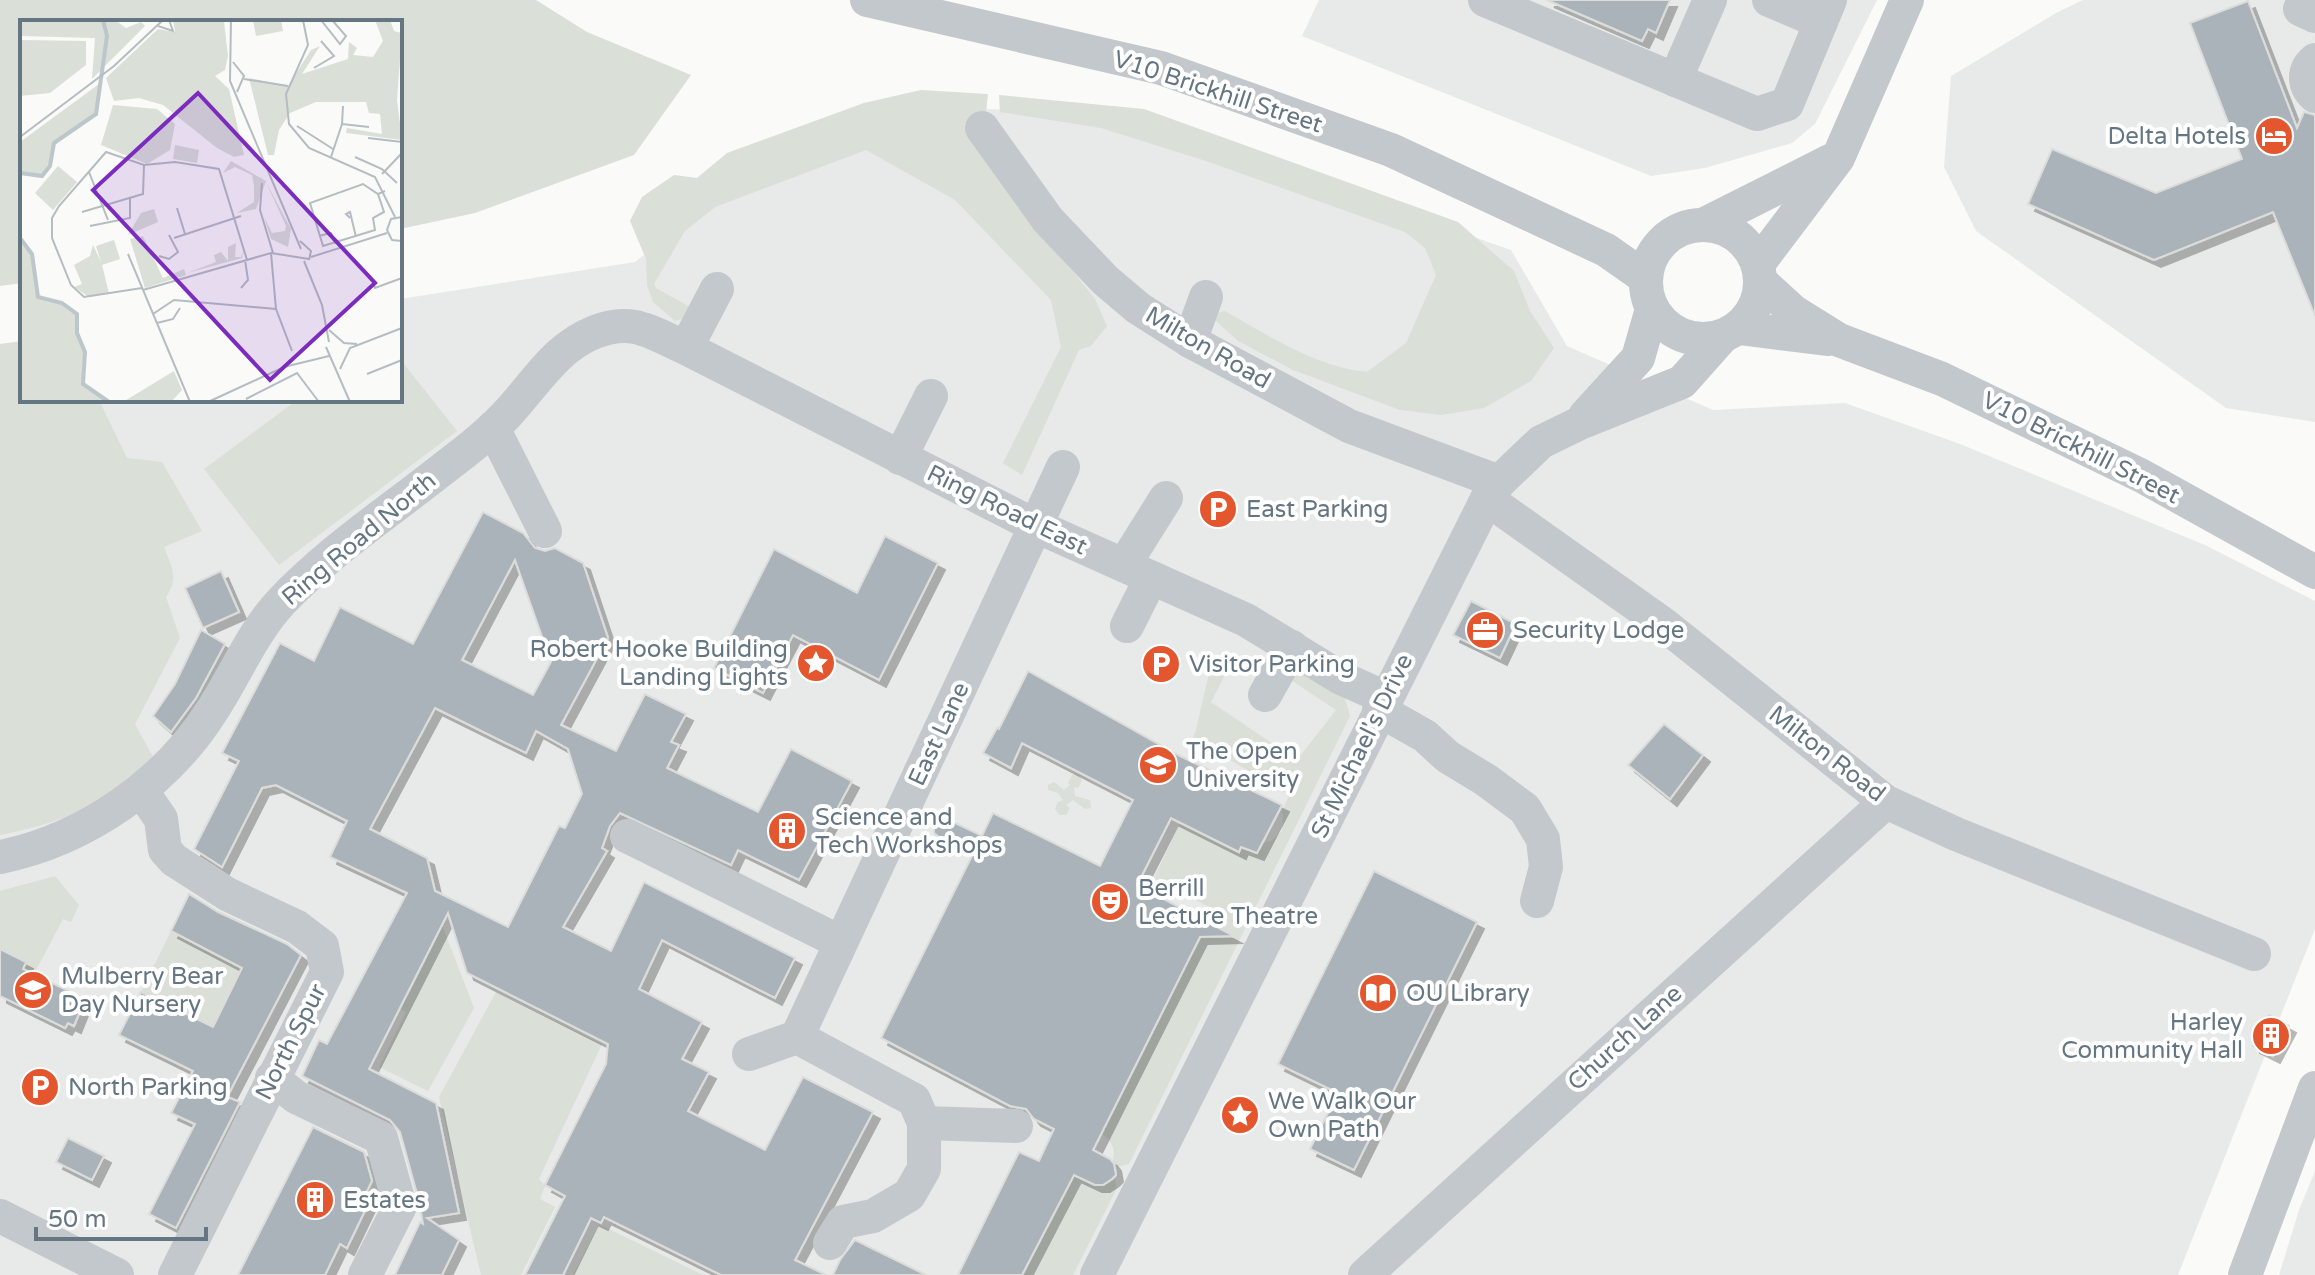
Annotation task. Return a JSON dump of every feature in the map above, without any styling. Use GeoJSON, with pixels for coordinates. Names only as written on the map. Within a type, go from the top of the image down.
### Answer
{"type":"FeatureCollection","features":[{"type":"Feature","properties":{"kind":"street","name":"V10 Brickhill Street"},"geometry":{"type":"LineString","coordinates":[[867,0],[1161,68],[1391,150],[1606,250],[1649,293]]}},
{"type":"Feature","properties":{"kind":"street"},"geometry":{"type":"LineString","coordinates":[[1485,0],[1757,114],[1787,104],[1825,11],[1769,0]]}},
{"type":"Feature","properties":{"kind":"street"},"geometry":{"type":"LineString","coordinates":[[1675,80],[1710,0]]}},
{"type":"Feature","properties":{"kind":"street"},"geometry":{"type":"LineString","coordinates":[[1760,273],[1838,158],[1907,0]]}},
{"type":"Feature","properties":{"kind":"street"},"geometry":{"type":"LineString","coordinates":[[2315,60],[2308,67],[2306,79],[2315,96]]}},
{"type":"Feature","properties":{"kind":"street","name":"Milton Road"},"geometry":{"type":"LineString","coordinates":[[982,128],[1048,220],[1123,297],[1190,341],[1349,426],[1493,490],[1886,802],[1956,834],[2254,954]]}},
{"type":"Feature","properties":{"kind":"street"},"geometry":{"type":"LineString","coordinates":[[1703,225],[1838,158]]}},
{"type":"Feature","properties":{"kind":"street","name":"V10 Brickhill Street"},"geometry":{"type":"LineString","coordinates":[[1556,225],[1664,240]]}},
{"type":"Feature","properties":{"kind":"street"},"geometry":{"type":"LineString","coordinates":[[1703,225],[1721,227],[1737,235],[1750,248],[1760,273],[1759,299],[1751,315],[1731,332],[1706,340],[1690,339],[1661,322],[1649,293],[1655,251],[1664,240],[1689,226],[1703,225]]}},
{"type":"Feature","properties":{"kind":"street","name":"V10 Brickhill Street"},"geometry":{"type":"LineString","coordinates":[[1760,273],[1794,312],[1839,340],[1942,379],[2142,476],[2302,565]]}},
{"type":"Feature","properties":{"kind":"street"},"geometry":{"type":"LineString","coordinates":[[686,348],[717,289]]}},
{"type":"Feature","properties":{"kind":"street","name":"St Michael's Drive"},"geometry":{"type":"LineString","coordinates":[[1580,423],[1638,358],[1649,293]]}},
{"type":"Feature","properties":{"kind":"street"},"geometry":{"type":"LineString","coordinates":[[1190,341],[1206,297]]}},
{"type":"Feature","properties":{"kind":"street","name":"Ring Road East"},"geometry":{"type":"LineString","coordinates":[[627,323],[686,348],[1036,526],[1246,620],[1382,704],[1448,757],[1525,809],[1543,839],[1546,867],[1537,901]]}},
{"type":"Feature","properties":{"kind":"street","name":"Ring Road North"},"geometry":{"type":"LineString","coordinates":[[0,857],[61,838],[118,807],[141,790],[179,753],[211,713],[279,604],[314,570],[493,428],[569,344],[597,331],[627,323]]}},
{"type":"Feature","properties":{"kind":"street","name":"V10 Brickhill Street"},"geometry":{"type":"LineString","coordinates":[[1731,332],[1839,340]]}},
{"type":"Feature","properties":{"kind":"street","name":"St Michael's Drive"},"geometry":{"type":"LineString","coordinates":[[1097,1275],[1382,704],[1493,490],[1541,442],[1682,382],[1731,332]]}},
{"type":"Feature","properties":{"kind":"street"},"geometry":{"type":"LineString","coordinates":[[900,458],[931,396]]}},
{"type":"Feature","properties":{"kind":"street"},"geometry":{"type":"LineString","coordinates":[[493,428],[545,531]]}},
{"type":"Feature","properties":{"kind":"street","name":"East Lane"},"geometry":{"type":"LineString","coordinates":[[797,1037],[1063,467]]}},
{"type":"Feature","properties":{"kind":"street"},"geometry":{"type":"LineString","coordinates":[[1127,626],[1138,572],[1166,498]]}},
{"type":"Feature","properties":{"kind":"street"},"geometry":{"type":"LineString","coordinates":[[1265,695],[1292,647]]}},
{"type":"Feature","properties":{"kind":"street","name":"North Spur"},"geometry":{"type":"LineString","coordinates":[[141,790],[161,819],[165,850],[174,860],[227,894],[297,927],[322,946],[327,972],[175,1275]]}},
{"type":"Feature","properties":{"kind":"street","name":"Church Lane"},"geometry":{"type":"LineString","coordinates":[[1365,1275],[1886,802]]}},
{"type":"Feature","properties":{"kind":"street"},"geometry":{"type":"LineString","coordinates":[[627,836],[840,942]]}},
{"type":"Feature","properties":{"kind":"street"},"geometry":{"type":"LineString","coordinates":[[749,1054],[797,1037],[914,1100],[924,1123],[924,1169],[909,1195],[873,1216],[843,1222],[830,1243]]}},
{"type":"Feature","properties":{"kind":"street"},"geometry":{"type":"LineString","coordinates":[[272,1078],[296,1097],[381,1138],[400,1206],[365,1275]]}},
{"type":"Feature","properties":{"kind":"street"},"geometry":{"type":"LineString","coordinates":[[2245,1275],[2315,1088]]}},
{"type":"Feature","properties":{"kind":"street"},"geometry":{"type":"LineString","coordinates":[[924,1123],[1016,1126]]}},
{"type":"Feature","properties":{"kind":"street"},"geometry":{"type":"LineString","coordinates":[[0,1216],[117,1275]]}},
{"type":"Feature","properties":{"kind":"shaded area"},"geometry":{"type":"Polygon","coordinates":[[[0,0],[536,0],[587,32],[691,75],[634,155],[475,213],[402,229],[402,20],[20,20],[20,283],[0,286],[0,0]]]}},
{"type":"Feature","properties":{"kind":"shaded area"},"geometry":{"type":"Polygon","coordinates":[[[1319,0],[1877,0],[1815,124],[1792,143],[1705,168],[1651,176],[1302,36],[1319,0]]]}},
{"type":"Feature","properties":{"kind":"shaded area"},"geometry":{"type":"Polygon","coordinates":[[[2083,0],[2315,0],[2315,422],[2226,408],[1976,231],[1944,167],[1951,76],[2083,0]]]}},
{"type":"Feature","properties":{"kind":"shaded area"},"geometry":{"type":"Polygon","coordinates":[[[921,90],[988,94],[986,113],[964,124],[1025,211],[1095,299],[1107,326],[1091,346],[1079,350],[1022,475],[1003,463],[1061,347],[1051,300],[955,200],[866,150],[715,207],[685,231],[654,284],[688,306],[688,317],[675,321],[653,302],[647,285],[646,259],[630,221],[642,197],[674,175],[697,178],[727,153],[864,103],[921,90]]]}},
{"type":"Feature","properties":{"kind":"shaded area"},"geometry":{"type":"Polygon","coordinates":[[[999,95],[1144,109],[1458,222],[1514,271],[1530,311],[1554,348],[1531,381],[1484,408],[1441,415],[1400,410],[1293,370],[1238,341],[1214,319],[1217,313],[1225,311],[1311,357],[1367,372],[1406,343],[1436,275],[1425,248],[1405,232],[1206,161],[1101,128],[1000,112],[999,95]]]}},
{"type":"Feature","properties":{"kind":"shaded area","name":"The Open University"},"geometry":{"type":"Polygon","coordinates":[[[907,106],[1122,114],[1511,250],[1567,346],[1713,410],[1845,403],[1960,444],[2205,545],[2315,601],[2315,929],[2178,1275],[0,1275],[0,361],[20,396],[20,402],[402,402],[402,299],[635,262],[787,143],[907,106]]]}},
{"type":"Feature","properties":{"kind":"shaded area"},"geometry":{"type":"Polygon","coordinates":[[[20,341],[20,402],[100,402],[127,458],[162,462],[202,531],[164,547],[173,578],[166,597],[180,638],[135,724],[153,757],[126,785],[106,800],[61,819],[0,835],[0,344],[20,341]]]}},
{"type":"Feature","properties":{"kind":"shaded area"},"geometry":{"type":"Polygon","coordinates":[[[402,362],[457,431],[279,565],[204,469],[294,402],[402,402],[402,362]]]}},
{"type":"Feature","properties":{"kind":"shaded area"},"geometry":{"type":"Polygon","coordinates":[[[1300,661],[1343,692],[1350,716],[1129,1164],[1116,1167],[1112,1163],[1112,1144],[1096,1130],[1197,926],[1208,924],[1214,917],[1214,909],[1153,880],[1183,816],[1251,836],[1264,843],[1282,831],[1281,813],[1288,798],[1286,793],[1210,748],[1207,754],[1190,745],[1211,664],[1220,669],[1224,677],[1211,702],[1297,760],[1336,710],[1288,678],[1300,661]]]}},
{"type":"Feature","properties":{"kind":"shaded area"},"geometry":{"type":"Polygon","coordinates":[[[1073,774],[1079,775],[1082,781],[1078,788],[1074,787],[1075,796],[1090,800],[1091,808],[1085,809],[1073,800],[1066,805],[1070,808],[1066,815],[1060,815],[1055,809],[1058,802],[1063,800],[1058,793],[1048,790],[1048,785],[1054,782],[1064,790],[1070,785],[1068,783],[1073,774]]]}},
{"type":"Feature","properties":{"kind":"shaded area"},"geometry":{"type":"Polygon","coordinates":[[[55,876],[79,905],[71,922],[63,919],[34,974],[23,969],[26,962],[0,950],[0,891],[55,876]]]}},
{"type":"Feature","properties":{"kind":"shaded area"},"geometry":{"type":"Polygon","coordinates":[[[442,925],[474,1008],[428,1091],[379,1067],[406,1012],[400,1008],[442,925]]]}},
{"type":"Feature","properties":{"kind":"shaded area"},"geometry":{"type":"Polygon","coordinates":[[[171,931],[242,968],[213,1027],[141,992],[171,931]]]}},
{"type":"Feature","properties":{"kind":"shaded area"},"geometry":{"type":"Polygon","coordinates":[[[496,992],[602,1044],[539,1179],[545,1186],[540,1199],[555,1207],[521,1275],[481,1275],[439,1097],[496,992]]]}},
{"type":"Feature","properties":{"kind":"shaded area"},"geometry":{"type":"Polygon","coordinates":[[[1063,1161],[1110,1174],[1117,1188],[1073,1275],[1006,1275],[1063,1161]]]}},
{"type":"Feature","properties":{"kind":"shaded area"},"geometry":{"type":"Polygon","coordinates":[[[2315,1171],[2315,1275],[2279,1275],[2299,1210],[2315,1171]]]}},
{"type":"Feature","properties":{"kind":"shaded area"},"geometry":{"type":"Polygon","coordinates":[[[599,1224],[703,1275],[573,1275],[599,1224]]]}},
{"type":"Feature","properties":{"kind":"building"},"geometry":{"type":"Polygon","coordinates":[[[1547,0],[1670,0],[1656,33],[1648,29],[1642,41],[1547,0]]]}},
{"type":"Feature","properties":{"kind":"building","name":"Delta Hotels"},"geometry":{"type":"Polygon","coordinates":[[[2248,1],[2297,128],[2304,112],[2315,115],[2315,316],[2273,212],[2154,260],[2028,204],[2052,149],[2156,193],[2242,159],[2190,23],[2248,1]]]}},
{"type":"Feature","properties":{"kind":"building"},"geometry":{"type":"Polygon","coordinates":[[[483,512],[523,533],[535,548],[545,551],[555,548],[583,563],[608,638],[561,725],[616,751],[645,694],[686,714],[671,742],[679,745],[667,768],[758,812],[791,749],[852,781],[799,880],[738,850],[731,865],[620,813],[610,826],[602,848],[607,851],[563,927],[611,951],[644,882],[795,958],[775,998],[662,940],[639,989],[702,1022],[682,1059],[709,1072],[688,1111],[765,1150],[803,1077],[873,1112],[795,1260],[826,1275],[721,1275],[604,1217],[601,1223],[591,1218],[563,1275],[525,1275],[565,1196],[545,1185],[606,1064],[608,1044],[467,973],[448,913],[369,1069],[436,1103],[459,1213],[427,1218],[459,1240],[442,1275],[395,1275],[420,1222],[423,1224],[400,1132],[390,1120],[302,1076],[319,1040],[327,1044],[407,893],[330,857],[347,821],[276,785],[262,788],[222,867],[194,849],[239,761],[222,753],[280,643],[314,661],[340,607],[413,644],[483,512]],[[515,560],[462,660],[533,695],[551,662],[515,560]],[[435,708],[370,829],[427,858],[435,891],[508,927],[559,826],[565,828],[582,794],[568,749],[536,731],[526,753],[435,708]]]}},
{"type":"Feature","properties":{"kind":"building"},"geometry":{"type":"Polygon","coordinates":[[[885,536],[938,563],[879,680],[793,635],[763,693],[714,668],[774,549],[857,593],[885,536]]]}},
{"type":"Feature","properties":{"kind":"building"},"geometry":{"type":"Polygon","coordinates":[[[221,571],[239,612],[203,628],[185,588],[221,571]]]}},
{"type":"Feature","properties":{"kind":"building","name":"Security Lodge"},"geometry":{"type":"Polygon","coordinates":[[[1471,601],[1516,624],[1500,658],[1453,635],[1471,601]]]}},
{"type":"Feature","properties":{"kind":"building"},"geometry":{"type":"Polygon","coordinates":[[[201,630],[225,644],[196,698],[171,732],[153,716],[175,684],[201,630]]]}},
{"type":"Feature","properties":{"kind":"building"},"geometry":{"type":"Polygon","coordinates":[[[1028,671],[1180,756],[1282,805],[1257,853],[1241,847],[1239,852],[1171,818],[1137,885],[1234,936],[1200,937],[1093,1150],[1110,1159],[1116,1175],[1103,1185],[1095,1185],[1074,1175],[1022,1275],[958,1275],[1019,1152],[1039,1161],[1054,1129],[1034,1119],[1026,1109],[1010,1106],[881,1038],[973,854],[940,838],[934,833],[934,824],[949,820],[982,836],[993,813],[1100,866],[1133,800],[1022,743],[1011,768],[983,753],[999,729],[1028,671]]]}},
{"type":"Feature","properties":{"kind":"building"},"geometry":{"type":"Polygon","coordinates":[[[1664,724],[1703,755],[1670,799],[1628,765],[1664,724]]]}},
{"type":"Feature","properties":{"kind":"building","name":"OU Library"},"geometry":{"type":"Polygon","coordinates":[[[1374,871],[1477,922],[1354,1170],[1310,1149],[1338,1093],[1278,1064],[1374,871]]]}},
{"type":"Feature","properties":{"kind":"building"},"geometry":{"type":"Polygon","coordinates":[[[189,894],[218,912],[287,944],[301,955],[227,1097],[240,1102],[176,1228],[149,1214],[195,1124],[171,1113],[193,1071],[119,1035],[141,992],[213,1027],[242,968],[171,931],[189,894]]]}},
{"type":"Feature","properties":{"kind":"building","name":"Mulberry Bear Day Nursery"},"geometry":{"type":"Polygon","coordinates":[[[0,949],[26,962],[23,969],[85,999],[74,1026],[68,1023],[65,1028],[0,996],[0,949]]]}},
{"type":"Feature","properties":{"kind":"building","name":"Harley Community Hall"},"geometry":{"type":"Polygon","coordinates":[[[2269,1015],[2289,1026],[2273,1056],[2253,1046],[2269,1015]]]}},
{"type":"Feature","properties":{"kind":"building","name":"Estates"},"geometry":{"type":"Polygon","coordinates":[[[313,1127],[364,1152],[372,1181],[365,1195],[371,1198],[347,1248],[340,1244],[325,1275],[238,1275],[313,1127]]]}},
{"type":"Feature","properties":{"kind":"building"},"geometry":{"type":"Polygon","coordinates":[[[68,1138],[104,1156],[92,1180],[56,1162],[68,1138]]]}},
{"type":"Feature","properties":{"kind":"building"},"geometry":{"type":"Polygon","coordinates":[[[855,1240],[926,1275],[833,1275],[855,1240]]]}},
{"type":"Feature","properties":{"kind":"place","name":"Delta Hotels"},"geometry":{"type":"Point","coordinates":[2274,136]}},
{"type":"Feature","properties":{"kind":"place","name":"East Parking"},"geometry":{"type":"Point","coordinates":[1218,509]}},
{"type":"Feature","properties":{"kind":"place","name":"Security Lodge"},"geometry":{"type":"Point","coordinates":[1485,630]}},
{"type":"Feature","properties":{"kind":"place","name":"Robert Hooke Building Landing Lights"},"geometry":{"type":"Point","coordinates":[816,663]}},
{"type":"Feature","properties":{"kind":"place","name":"Visitor Parking"},"geometry":{"type":"Point","coordinates":[1161,664]}},
{"type":"Feature","properties":{"kind":"place","name":"The Open University"},"geometry":{"type":"Point","coordinates":[1158,765]}},
{"type":"Feature","properties":{"kind":"place","name":"Science and Tech Workshops"},"geometry":{"type":"Point","coordinates":[787,831]}},
{"type":"Feature","properties":{"kind":"place","name":"Berrill Lecture Theatre"},"geometry":{"type":"Point","coordinates":[1110,902]}},
{"type":"Feature","properties":{"kind":"place","name":"Mulberry Bear Day Nursery"},"geometry":{"type":"Point","coordinates":[33,990]}},
{"type":"Feature","properties":{"kind":"place","name":"OU Library"},"geometry":{"type":"Point","coordinates":[1378,993]}},
{"type":"Feature","properties":{"kind":"place","name":"Harley Community Hall"},"geometry":{"type":"Point","coordinates":[2271,1036]}},
{"type":"Feature","properties":{"kind":"place","name":"North Parking"},"geometry":{"type":"Point","coordinates":[40,1087]}},
{"type":"Feature","properties":{"kind":"place","name":"We Walk Our Own Path"},"geometry":{"type":"Point","coordinates":[1240,1115]}},
{"type":"Feature","properties":{"kind":"place","name":"Estates"},"geometry":{"type":"Point","coordinates":[315,1200]}}]}
